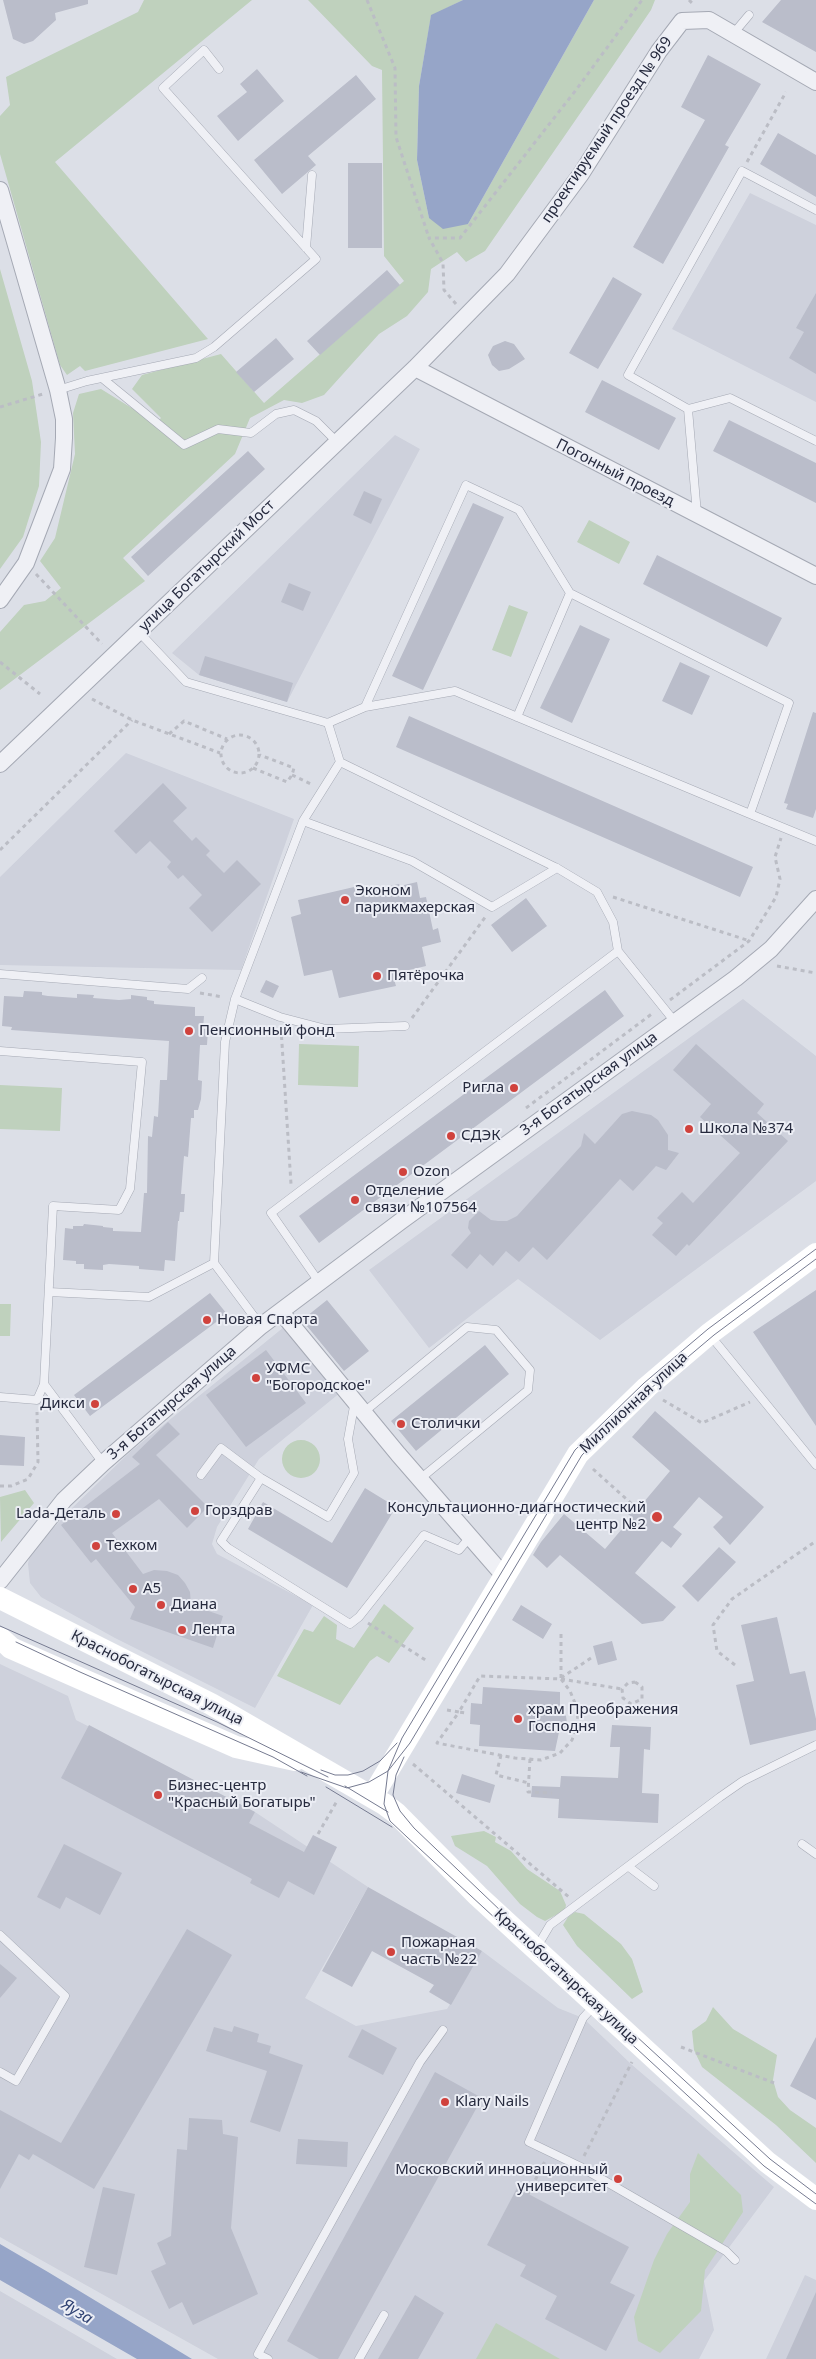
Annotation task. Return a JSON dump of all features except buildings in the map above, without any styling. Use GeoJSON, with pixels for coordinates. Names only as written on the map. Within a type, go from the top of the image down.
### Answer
{"type":"FeatureCollection","features":[{"type":"Feature","properties":{"kind":"main road","name":"Миллионная улица"},"geometry":{"type":"LineString","coordinates":[[372,1797],[578,1454],[647,1386],[709,1334],[816,1254]]}},
{"type":"Feature","properties":{"kind":"main road","name":"Краснобогатырская улица"},"geometry":{"type":"LineString","coordinates":[[0,1598],[211,1704],[372,1797],[396,1813],[478,1896],[767,2162],[816,2199]]}},
{"type":"Feature","properties":{"kind":"main road","name":"Краснобогатырская улица"},"geometry":{"type":"LineString","coordinates":[[4,1643],[236,1747],[311,1763]]}},
{"type":"Feature","properties":{"kind":"street","name":"проектируемый проезд № 969"},"geometry":{"type":"LineString","coordinates":[[415,368],[507,274],[581,174],[658,51],[682,21],[709,20],[733,34]]}},
{"type":"Feature","properties":{"kind":"street"},"geometry":{"type":"LineString","coordinates":[[733,34],[816,82]]}},
{"type":"Feature","properties":{"kind":"street"},"geometry":{"type":"LineString","coordinates":[[0,190],[58,390],[64,419],[62,469],[26,563],[0,600]]}},
{"type":"Feature","properties":{"kind":"street","name":"улица Богатырский Мост"},"geometry":{"type":"LineString","coordinates":[[0,764],[415,368]]}},
{"type":"Feature","properties":{"kind":"street","name":"Погонный проезд"},"geometry":{"type":"LineString","coordinates":[[415,368],[816,576]]}},
{"type":"Feature","properties":{"kind":"street","name":"3-я Богатырская улица"},"geometry":{"type":"LineString","coordinates":[[0,1581],[64,1500],[103,1463],[261,1326],[736,978],[771,949],[816,899]]}},
{"type":"Feature","properties":{"kind":"street"},"geometry":{"type":"LineString","coordinates":[[281,1312],[359,1407],[505,1577]]}},
{"type":"Feature","properties":{"kind":"lane"},"geometry":{"type":"LineString","coordinates":[[733,34],[749,15]]}},
{"type":"Feature","properties":{"kind":"lane"},"geometry":{"type":"LineString","coordinates":[[58,390],[102,378],[196,358],[214,347],[316,259],[164,88],[204,50],[219,69]]}},
{"type":"Feature","properties":{"kind":"lane"},"geometry":{"type":"LineString","coordinates":[[816,210],[742,171],[628,375],[688,408],[730,398],[816,441]]}},
{"type":"Feature","properties":{"kind":"lane"},"geometry":{"type":"LineString","coordinates":[[306,248],[312,176]]}},
{"type":"Feature","properties":{"kind":"lane"},"geometry":{"type":"LineString","coordinates":[[102,378],[184,445],[218,429],[251,433],[276,414],[294,410],[316,421],[337,442]]}},
{"type":"Feature","properties":{"kind":"lane"},"geometry":{"type":"LineString","coordinates":[[688,408],[698,516]]}},
{"type":"Feature","properties":{"kind":"lane"},"geometry":{"type":"LineString","coordinates":[[365,707],[466,484],[519,510],[570,593],[789,703],[750,814]]}},
{"type":"Feature","properties":{"kind":"lane"},"geometry":{"type":"LineString","coordinates":[[517,717],[570,593]]}},
{"type":"Feature","properties":{"kind":"lane"},"geometry":{"type":"LineString","coordinates":[[138,632],[186,682],[328,723],[365,707],[455,691],[816,841]]}},
{"type":"Feature","properties":{"kind":"lane"},"geometry":{"type":"LineString","coordinates":[[328,723],[340,762],[557,868],[597,892],[613,922],[618,951],[674,1022]]}},
{"type":"Feature","properties":{"kind":"lane"},"geometry":{"type":"LineString","coordinates":[[261,1326],[214,1263],[225,1042],[235,999],[303,821],[340,762]]}},
{"type":"Feature","properties":{"kind":"lane"},"geometry":{"type":"LineString","coordinates":[[303,821],[412,860],[492,907],[557,868]]}},
{"type":"Feature","properties":{"kind":"lane"},"geometry":{"type":"LineString","coordinates":[[319,1282],[271,1213],[618,951]]}},
{"type":"Feature","properties":{"kind":"lane"},"geometry":{"type":"LineString","coordinates":[[0,974],[188,989],[202,978]]}},
{"type":"Feature","properties":{"kind":"lane"},"geometry":{"type":"LineString","coordinates":[[235,999],[280,1017],[326,1029],[405,1026]]}},
{"type":"Feature","properties":{"kind":"lane"},"geometry":{"type":"LineString","coordinates":[[0,1051],[142,1062],[130,1189],[119,1210],[53,1206],[44,1384],[37,1400],[0,1397]]}},
{"type":"Feature","properties":{"kind":"lane"},"geometry":{"type":"LineString","coordinates":[[50,1292],[149,1297],[214,1263]]}},
{"type":"Feature","properties":{"kind":"lane"},"geometry":{"type":"LineString","coordinates":[[201,1475],[221,1448],[261,1478],[328,1517],[354,1472],[348,1439],[359,1407],[468,1327],[496,1330],[530,1370],[528,1390],[420,1479]]}},
{"type":"Feature","properties":{"kind":"lane"},"geometry":{"type":"LineString","coordinates":[[709,1334],[816,1465]]}},
{"type":"Feature","properties":{"kind":"lane"},"geometry":{"type":"LineString","coordinates":[[44,1384],[103,1463]]}},
{"type":"Feature","properties":{"kind":"lane"},"geometry":{"type":"LineString","coordinates":[[261,1478],[221,1541],[228,1548],[350,1624],[360,1617],[424,1535],[459,1550],[470,1537]]}},
{"type":"Feature","properties":{"kind":"lane"},"geometry":{"type":"LineString","coordinates":[[536,1949],[550,1926],[743,1781],[816,1745]]}},
{"type":"Feature","properties":{"kind":"lane"},"geometry":{"type":"LineString","coordinates":[[802,1844],[816,1854]]}},
{"type":"Feature","properties":{"kind":"lane"},"geometry":{"type":"LineString","coordinates":[[629,1867],[654,1886]]}},
{"type":"Feature","properties":{"kind":"lane"},"geometry":{"type":"LineString","coordinates":[[0,1935],[65,1996],[16,2080],[0,2072]]}},
{"type":"Feature","properties":{"kind":"lane"},"geometry":{"type":"LineString","coordinates":[[596,2004],[583,2018],[529,2142],[579,2166],[726,2250],[735,2260]]}},
{"type":"Feature","properties":{"kind":"lane"},"geometry":{"type":"LineString","coordinates":[[268,2359],[258,2354],[420,2062],[443,2030]]}},
{"type":"Feature","properties":{"kind":"lane"},"geometry":{"type":"LineString","coordinates":[[359,2359],[384,2315]]}},
{"type":"Feature","properties":{"kind":"path"},"geometry":{"type":"LineString","coordinates":[[367,0],[395,68],[396,137],[429,238],[443,263],[444,290],[466,316]]}},
{"type":"Feature","properties":{"kind":"path"},"geometry":{"type":"LineString","coordinates":[[429,238],[460,238],[576,90],[642,0]]}},
{"type":"Feature","properties":{"kind":"path"},"geometry":{"type":"LineString","coordinates":[[742,171],[786,92]]}},
{"type":"Feature","properties":{"kind":"path"},"geometry":{"type":"LineString","coordinates":[[0,407],[34,397]]}},
{"type":"Feature","properties":{"kind":"path"},"geometry":{"type":"LineString","coordinates":[[26,563],[113,655]]}},
{"type":"Feature","properties":{"kind":"path"},"geometry":{"type":"LineString","coordinates":[[0,662],[40,694]]}},
{"type":"Feature","properties":{"kind":"path"},"geometry":{"type":"LineString","coordinates":[[76,691],[132,720],[220,753]]}},
{"type":"Feature","properties":{"kind":"path"},"geometry":{"type":"LineString","coordinates":[[0,850],[132,720]]}},
{"type":"Feature","properties":{"kind":"path"},"geometry":{"type":"LineString","coordinates":[[169,734],[184,721],[227,739]]}},
{"type":"Feature","properties":{"kind":"path"},"geometry":{"type":"LineString","coordinates":[[235,734],[244,734],[252,738],[258,746],[260,755],[253,768],[245,773],[236,773],[228,769],[222,762],[220,753],[227,739],[235,734]]}},
{"type":"Feature","properties":{"kind":"path"},"geometry":{"type":"LineString","coordinates":[[253,768],[287,782],[292,775],[294,768],[260,755]]}},
{"type":"Feature","properties":{"kind":"path"},"geometry":{"type":"LineString","coordinates":[[292,775],[323,789]]}},
{"type":"Feature","properties":{"kind":"path"},"geometry":{"type":"LineString","coordinates":[[525,1108],[749,941],[776,897],[780,879],[775,857],[784,828]]}},
{"type":"Feature","properties":{"kind":"path"},"geometry":{"type":"LineString","coordinates":[[597,892],[771,949]]}},
{"type":"Feature","properties":{"kind":"path"},"geometry":{"type":"LineString","coordinates":[[405,1026],[492,907]]}},
{"type":"Feature","properties":{"kind":"path"},"geometry":{"type":"LineString","coordinates":[[776,966],[816,972]]}},
{"type":"Feature","properties":{"kind":"path"},"geometry":{"type":"LineString","coordinates":[[200,994],[235,999]]}},
{"type":"Feature","properties":{"kind":"path"},"geometry":{"type":"LineString","coordinates":[[280,1017],[292,1196]]}},
{"type":"Feature","properties":{"kind":"path"},"geometry":{"type":"LineString","coordinates":[[663,1400],[702,1423],[760,1398]]}},
{"type":"Feature","properties":{"kind":"path"},"geometry":{"type":"LineString","coordinates":[[0,1486],[11,1486],[28,1479],[38,1462],[37,1400]]}},
{"type":"Feature","properties":{"kind":"path"},"geometry":{"type":"LineString","coordinates":[[593,1469],[633,1504]]}},
{"type":"Feature","properties":{"kind":"path"},"geometry":{"type":"LineString","coordinates":[[735,1665],[718,1650],[714,1625],[732,1599],[816,1541]]}},
{"type":"Feature","properties":{"kind":"path"},"geometry":{"type":"LineString","coordinates":[[360,1617],[427,1661]]}},
{"type":"Feature","properties":{"kind":"path"},"geometry":{"type":"LineString","coordinates":[[561,1634],[561,1679],[570,1691],[577,1708],[578,1724],[572,1740],[560,1753],[541,1760],[501,1755],[437,1742],[459,1712],[480,1676],[561,1679],[622,1689]]}},
{"type":"Feature","properties":{"kind":"path"},"geometry":{"type":"LineString","coordinates":[[561,1679],[591,1658]]}},
{"type":"Feature","properties":{"kind":"path"},"geometry":{"type":"LineString","coordinates":[[628,1682],[635,1682],[642,1687],[642,1699],[631,1704],[623,1698],[622,1689],[628,1682]]}},
{"type":"Feature","properties":{"kind":"path"},"geometry":{"type":"LineString","coordinates":[[443,1710],[468,1713]]}},
{"type":"Feature","properties":{"kind":"path"},"geometry":{"type":"LineString","coordinates":[[501,1755],[496,1775],[529,1783]]}},
{"type":"Feature","properties":{"kind":"path"},"geometry":{"type":"LineString","coordinates":[[408,1759],[578,1905]]}},
{"type":"Feature","properties":{"kind":"path"},"geometry":{"type":"LineString","coordinates":[[530,1759],[528,1792],[552,1793]]}},
{"type":"Feature","properties":{"kind":"path"},"geometry":{"type":"LineString","coordinates":[[318,1834],[337,1802]]}},
{"type":"Feature","properties":{"kind":"path"},"geometry":{"type":"LineString","coordinates":[[681,2047],[774,2083]]}},
{"type":"Feature","properties":{"kind":"path"},"geometry":{"type":"LineString","coordinates":[[579,2166],[634,2057]]}},
{"type":"Feature","properties":{"kind":"path"},"geometry":{"type":"LineString","coordinates":[[528,2194],[550,2152]]}},
{"type":"Feature","properties":{"kind":"shaded area"},"geometry":{"type":"Polygon","coordinates":[[[750,193],[816,225],[816,402],[672,329],[750,193]]]}},
{"type":"Feature","properties":{"kind":"shaded area"},"geometry":{"type":"Polygon","coordinates":[[[395,435],[420,449],[287,702],[199,675],[172,653],[395,435]]]}},
{"type":"Feature","properties":{"kind":"shaded area"},"geometry":{"type":"Polygon","coordinates":[[[126,753],[294,819],[241,970],[0,965],[0,877],[126,753]]]}},
{"type":"Feature","properties":{"kind":"shaded area","name":"Школа №374"},"geometry":{"type":"Polygon","coordinates":[[[743,999],[816,1056],[816,1181],[600,1340],[518,1279],[429,1348],[369,1270],[743,999]]]}},
{"type":"Feature","properties":{"kind":"shaded area"},"geometry":{"type":"Polygon","coordinates":[[[284,1327],[341,1392],[259,1459],[217,1527],[212,1544],[217,1554],[313,1605],[255,1708],[115,1638],[41,1597],[30,1583],[28,1564],[30,1553],[71,1509],[130,1452],[284,1327]]]}},
{"type":"Feature","properties":{"kind":"shaded area"},"geometry":{"type":"Polygon","coordinates":[[[0,1664],[68,1696],[76,1720],[255,1812],[368,1887],[305,1998],[356,2026],[447,2009],[482,1951],[558,2008],[583,2018],[631,2064],[774,2187],[704,2281],[714,2330],[699,2359],[218,2359],[0,2237],[0,1664]]]}},
{"type":"Feature","properties":{"kind":"shaded area"},"geometry":{"type":"Polygon","coordinates":[[[805,2275],[816,2280],[816,2359],[766,2359],[805,2275]]]}},
{"type":"Feature","properties":{"kind":"shaded area"},"geometry":{"type":"Polygon","coordinates":[[[0,2291],[117,2359],[0,2359],[0,2291]]]}},
{"type":"Feature","properties":{"kind":"green space"},"geometry":{"type":"Polygon","coordinates":[[[144,0],[252,0],[55,162],[208,339],[85,371],[80,366],[67,375],[60,365],[0,154],[0,116],[10,105],[6,77],[138,12],[144,0]]]}},
{"type":"Feature","properties":{"kind":"green space"},"geometry":{"type":"Polygon","coordinates":[[[308,0],[463,0],[431,16],[419,86],[417,160],[429,218],[468,224],[594,0],[655,0],[651,10],[485,251],[466,262],[457,252],[431,269],[428,292],[407,316],[379,334],[324,395],[302,403],[284,400],[250,418],[235,454],[123,558],[145,581],[0,690],[0,632],[24,605],[45,601],[61,588],[40,561],[55,538],[75,454],[73,413],[79,394],[101,389],[156,423],[161,418],[132,389],[142,375],[221,354],[264,403],[404,281],[384,256],[382,70],[372,66],[308,0]]]}},
{"type":"Feature","properties":{"kind":"green space"},"geometry":{"type":"Polygon","coordinates":[[[0,269],[32,381],[41,442],[39,486],[23,537],[0,569],[0,269]]]}},
{"type":"Feature","properties":{"kind":"green space"},"geometry":{"type":"Polygon","coordinates":[[[589,520],[630,542],[619,564],[577,542],[589,520]]]}},
{"type":"Feature","properties":{"kind":"green space"},"geometry":{"type":"Polygon","coordinates":[[[509,605],[528,612],[511,657],[492,650],[509,605]]]}},
{"type":"Feature","properties":{"kind":"green space"},"geometry":{"type":"Polygon","coordinates":[[[299,1044],[359,1046],[358,1087],[298,1085],[299,1044]]]}},
{"type":"Feature","properties":{"kind":"green space"},"geometry":{"type":"Polygon","coordinates":[[[0,1085],[62,1088],[60,1131],[0,1129],[0,1085]]]}},
{"type":"Feature","properties":{"kind":"green space"},"geometry":{"type":"Polygon","coordinates":[[[0,1304],[11,1304],[10,1336],[0,1336],[0,1304]]]}},
{"type":"Feature","properties":{"kind":"green space"},"geometry":{"type":"Polygon","coordinates":[[[301,1440],[315,1445],[320,1459],[315,1473],[301,1478],[287,1473],[282,1459],[287,1445],[301,1440]]]}},
{"type":"Feature","properties":{"kind":"green space"},"geometry":{"type":"Polygon","coordinates":[[[25,1490],[34,1503],[1,1542],[0,1497],[25,1490]]]}},
{"type":"Feature","properties":{"kind":"green space"},"geometry":{"type":"Polygon","coordinates":[[[384,1604],[414,1628],[389,1663],[377,1656],[370,1661],[340,1705],[277,1676],[304,1629],[313,1632],[324,1616],[337,1625],[336,1639],[354,1648],[384,1604]]]}},
{"type":"Feature","properties":{"kind":"green space"},"geometry":{"type":"Polygon","coordinates":[[[484,1831],[496,1837],[495,1842],[511,1851],[527,1869],[560,1891],[566,1905],[565,1910],[545,1921],[537,1917],[520,1904],[487,1866],[455,1846],[451,1836],[484,1831]]]}},
{"type":"Feature","properties":{"kind":"green space"},"geometry":{"type":"Polygon","coordinates":[[[575,1912],[584,1914],[621,1944],[632,1959],[643,1992],[632,1999],[577,1946],[563,1925],[568,1917],[575,1912]]]}},
{"type":"Feature","properties":{"kind":"green space"},"geometry":{"type":"Polygon","coordinates":[[[713,2007],[733,2029],[777,2055],[773,2080],[778,2097],[790,2110],[816,2128],[816,2163],[776,2125],[702,2067],[694,2050],[692,2031],[706,2021],[713,2007]]]}},
{"type":"Feature","properties":{"kind":"green space"},"geometry":{"type":"Polygon","coordinates":[[[698,2153],[741,2195],[743,2212],[705,2270],[701,2311],[660,2353],[638,2341],[634,2317],[654,2260],[667,2234],[690,2202],[690,2174],[698,2153]]]}},
{"type":"Feature","properties":{"kind":"green space"},"geometry":{"type":"Polygon","coordinates":[[[496,2323],[560,2359],[476,2359],[496,2323]]]}},
{"type":"Feature","properties":{"kind":"water"},"geometry":{"type":"Polygon","coordinates":[[[463,0],[594,0],[468,224],[443,229],[429,218],[417,160],[419,86],[431,15],[463,0]]]}},
{"type":"Feature","properties":{"kind":"water","name":"Яуза"},"geometry":{"type":"Polygon","coordinates":[[[0,2244],[192,2359],[137,2359],[0,2280],[0,2244]]]}},
{"type":"Feature","properties":{"kind":"tram line"},"geometry":{"type":"LineString","coordinates":[[816,1249],[708,1329],[644,1383],[575,1450],[402,1738],[388,1771],[384,1804],[390,1821],[407,1837],[764,2166],[816,2204]]}},
{"type":"Feature","properties":{"kind":"tram line"},"geometry":{"type":"LineString","coordinates":[[301,1772],[347,1788],[369,1782],[388,1771],[410,1743],[582,1455],[650,1389],[714,1335],[816,1259]]}},
{"type":"Feature","properties":{"kind":"tram line"},"geometry":{"type":"LineString","coordinates":[[0,1626],[217,1722],[328,1777]]}},
{"type":"Feature","properties":{"kind":"tram line"},"geometry":{"type":"LineString","coordinates":[[16,1642],[273,1757],[307,1776]]}},
{"type":"Feature","properties":{"kind":"tram line"},"geometry":{"type":"LineString","coordinates":[[321,1770],[335,1775],[348,1775],[363,1771],[380,1761],[397,1743]]}},
{"type":"Feature","properties":{"kind":"tram line"},"geometry":{"type":"LineString","coordinates":[[404,1757],[396,1775],[393,1795],[400,1811],[414,1828],[525,1934],[770,2159],[816,2194]]}},
{"type":"Feature","properties":{"kind":"tram line"},"geometry":{"type":"LineString","coordinates":[[345,1786],[388,1812]]}},
{"type":"Feature","properties":{"kind":"tram line"},"geometry":{"type":"LineString","coordinates":[[326,1787],[392,1827]]}},
{"type":"Feature","properties":{"kind":"place","name":"Эконом парикмахерская"},"geometry":{"type":"Point","coordinates":[345,900]}},
{"type":"Feature","properties":{"kind":"place","name":"Пятёрочка"},"geometry":{"type":"Point","coordinates":[377,976]}},
{"type":"Feature","properties":{"kind":"place","name":"Пенсионный фонд"},"geometry":{"type":"Point","coordinates":[189,1031]}},
{"type":"Feature","properties":{"kind":"place","name":"Ригла"},"geometry":{"type":"Point","coordinates":[514,1088]}},
{"type":"Feature","properties":{"kind":"place","name":"Школа №374"},"geometry":{"type":"Point","coordinates":[689,1129]}},
{"type":"Feature","properties":{"kind":"place","name":"СДЭК"},"geometry":{"type":"Point","coordinates":[451,1136]}},
{"type":"Feature","properties":{"kind":"place","name":"Ozon"},"geometry":{"type":"Point","coordinates":[403,1172]}},
{"type":"Feature","properties":{"kind":"place","name":"Отделение связи №107564"},"geometry":{"type":"Point","coordinates":[355,1200]}},
{"type":"Feature","properties":{"kind":"place","name":"Новая Спарта"},"geometry":{"type":"Point","coordinates":[207,1320]}},
{"type":"Feature","properties":{"kind":"place","name":"УФМС \"Богородское\""},"geometry":{"type":"Point","coordinates":[256,1378]}},
{"type":"Feature","properties":{"kind":"place","name":"Дикси"},"geometry":{"type":"Point","coordinates":[95,1404]}},
{"type":"Feature","properties":{"kind":"place","name":"Столички"},"geometry":{"type":"Point","coordinates":[401,1424]}},
{"type":"Feature","properties":{"kind":"place","name":"Горздрав"},"geometry":{"type":"Point","coordinates":[195,1511]}},
{"type":"Feature","properties":{"kind":"place","name":"Lada-Деталь"},"geometry":{"type":"Point","coordinates":[116,1514]}},
{"type":"Feature","properties":{"kind":"place","name":"Консультационно-диагностический центр №2"},"geometry":{"type":"Point","coordinates":[657,1517]}},
{"type":"Feature","properties":{"kind":"place","name":"Техком"},"geometry":{"type":"Point","coordinates":[96,1546]}},
{"type":"Feature","properties":{"kind":"place","name":"А5"},"geometry":{"type":"Point","coordinates":[133,1589]}},
{"type":"Feature","properties":{"kind":"place","name":"Диана"},"geometry":{"type":"Point","coordinates":[161,1605]}},
{"type":"Feature","properties":{"kind":"place","name":"Лента"},"geometry":{"type":"Point","coordinates":[182,1630]}},
{"type":"Feature","properties":{"kind":"place","name":"храм Преображения Господня"},"geometry":{"type":"Point","coordinates":[518,1719]}},
{"type":"Feature","properties":{"kind":"place","name":"Бизнес-центр \"Красный Богатырь\""},"geometry":{"type":"Point","coordinates":[158,1795]}},
{"type":"Feature","properties":{"kind":"place","name":"Пожарная часть №22"},"geometry":{"type":"Point","coordinates":[391,1952]}},
{"type":"Feature","properties":{"kind":"place","name":"Klary Nails"},"geometry":{"type":"Point","coordinates":[445,2102]}},
{"type":"Feature","properties":{"kind":"place","name":"Московский инновационный университет"},"geometry":{"type":"Point","coordinates":[618,2179]}}]}
